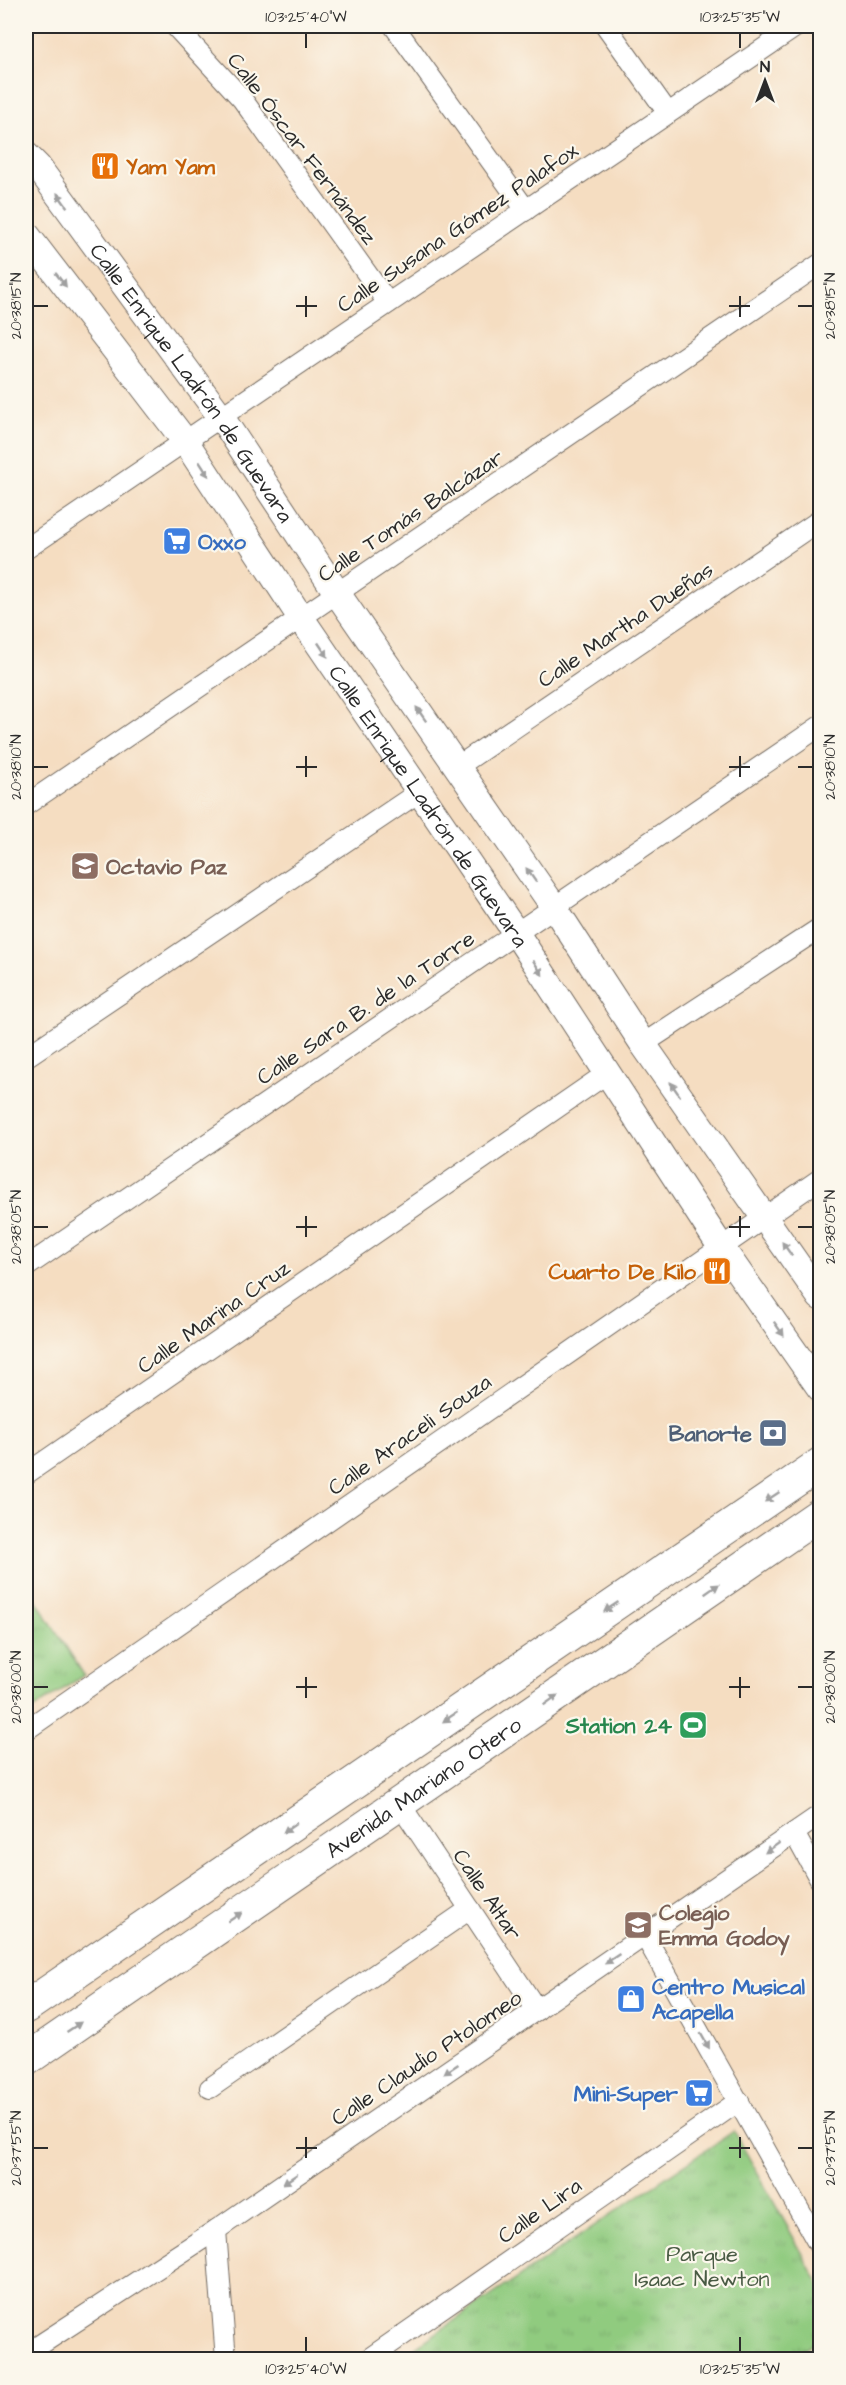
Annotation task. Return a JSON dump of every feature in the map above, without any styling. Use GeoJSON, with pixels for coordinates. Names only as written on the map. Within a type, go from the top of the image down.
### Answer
{"type":"FeatureCollection","features":[{"type":"Feature","properties":{"kind":"main road","name":"Avenida Mariano Otero"},"geometry":{"type":"LineString","coordinates":[[26,2007],[820,1464]]}},
{"type":"Feature","properties":{"kind":"main road","name":"Avenida Mariano Otero"},"geometry":{"type":"LineString","coordinates":[[26,2061],[820,1514]]}},
{"type":"Feature","properties":{"kind":"street","name":"Calle Óscar Fernández"},"geometry":{"type":"LineString","coordinates":[[175,26],[242,99],[388,303]]}},
{"type":"Feature","properties":{"kind":"street"},"geometry":{"type":"LineString","coordinates":[[394,26],[526,210]]}},
{"type":"Feature","properties":{"kind":"street"},"geometry":{"type":"LineString","coordinates":[[606,26],[668,113]]}},
{"type":"Feature","properties":{"kind":"street","name":"Calle Susana Gómez Palafox"},"geometry":{"type":"LineString","coordinates":[[28,543],[221,417],[797,26]]}},
{"type":"Feature","properties":{"kind":"street","name":"Calle Enrique Ladrón de Guevara"},"geometry":{"type":"LineString","coordinates":[[26,155],[38,167],[221,417],[337,593],[554,908],[643,1044],[820,1297]]}},
{"type":"Feature","properties":{"kind":"street","name":"Calle Enrique Ladrón de Guevara"},"geometry":{"type":"LineString","coordinates":[[26,234],[185,441],[301,618],[516,933],[721,1247],[820,1388]]}},
{"type":"Feature","properties":{"kind":"street","name":"Calle Tomás Balcázar"},"geometry":{"type":"LineString","coordinates":[[26,805],[820,264]]}},
{"type":"Feature","properties":{"kind":"street","name":"Calle Martha Dueñas"},"geometry":{"type":"LineString","coordinates":[[457,767],[820,520]]}},
{"type":"Feature","properties":{"kind":"street","name":"Calle Sara B. de la Torre"},"geometry":{"type":"LineString","coordinates":[[26,1267],[820,726]]}},
{"type":"Feature","properties":{"kind":"street"},"geometry":{"type":"LineString","coordinates":[[26,1057],[420,792]]}},
{"type":"Feature","properties":{"kind":"street"},"geometry":{"type":"LineString","coordinates":[[643,1044],[820,928]]}},
{"type":"Feature","properties":{"kind":"street","name":"Calle Marina Cruz"},"geometry":{"type":"LineString","coordinates":[[26,1474],[606,1074]]}},
{"type":"Feature","properties":{"kind":"street","name":"Calle Araceli Souza"},"geometry":{"type":"LineString","coordinates":[[26,1730],[820,1179]]}},
{"type":"Feature","properties":{"kind":"street","name":"Calle Altar"},"geometry":{"type":"LineString","coordinates":[[400,1804],[537,2010]]}},
{"type":"Feature","properties":{"kind":"street","name":"Calle Claudio Ptolomeo"},"geometry":{"type":"LineString","coordinates":[[26,2354],[216,2230],[820,1815]]}},
{"type":"Feature","properties":{"kind":"street"},"geometry":{"type":"LineString","coordinates":[[794,1833],[820,1880]]}},
{"type":"Feature","properties":{"kind":"street"},"geometry":{"type":"LineString","coordinates":[[210,2088],[470,1909]]}},
{"type":"Feature","properties":{"kind":"street"},"geometry":{"type":"LineString","coordinates":[[645,1936],[820,2247]]}},
{"type":"Feature","properties":{"kind":"street","name":"Calle Lira"},"geometry":{"type":"LineString","coordinates":[[367,2360],[739,2101]]}},
{"type":"Feature","properties":{"kind":"street"},"geometry":{"type":"LineString","coordinates":[[216,2230],[226,2360]]}},
{"type":"Feature","properties":{"kind":"green space"},"geometry":{"type":"Polygon","coordinates":[[[26,1584],[84,1675],[26,1714],[26,1584]]]}},
{"type":"Feature","properties":{"kind":"green space","name":"Parque Isaac Newton"},"geometry":{"type":"Polygon","coordinates":[[[734,2131],[820,2285],[820,2338],[789,2359],[398,2359],[734,2131]]]}},
{"type":"Feature","properties":{"kind":"place","name":"Yam Yam"},"geometry":{"type":"Point","coordinates":[105,166]}},
{"type":"Feature","properties":{"kind":"place","name":"Oxxo"},"geometry":{"type":"Point","coordinates":[177,541]}},
{"type":"Feature","properties":{"kind":"place","name":"Octavio Paz"},"geometry":{"type":"Point","coordinates":[85,866]}},
{"type":"Feature","properties":{"kind":"place","name":"Cuarto De Kilo"},"geometry":{"type":"Point","coordinates":[717,1271]}},
{"type":"Feature","properties":{"kind":"place","name":"Banorte"},"geometry":{"type":"Point","coordinates":[773,1433]}},
{"type":"Feature","properties":{"kind":"place","name":"Station 24"},"geometry":{"type":"Point","coordinates":[693,1725]}},
{"type":"Feature","properties":{"kind":"place","name":"Colegio Emma Godoy"},"geometry":{"type":"Point","coordinates":[638,1925]}},
{"type":"Feature","properties":{"kind":"place","name":"Centro Musical Acapella"},"geometry":{"type":"Point","coordinates":[631,1999]}},
{"type":"Feature","properties":{"kind":"place","name":"Mini-Super"},"geometry":{"type":"Point","coordinates":[699,2093]}}]}
